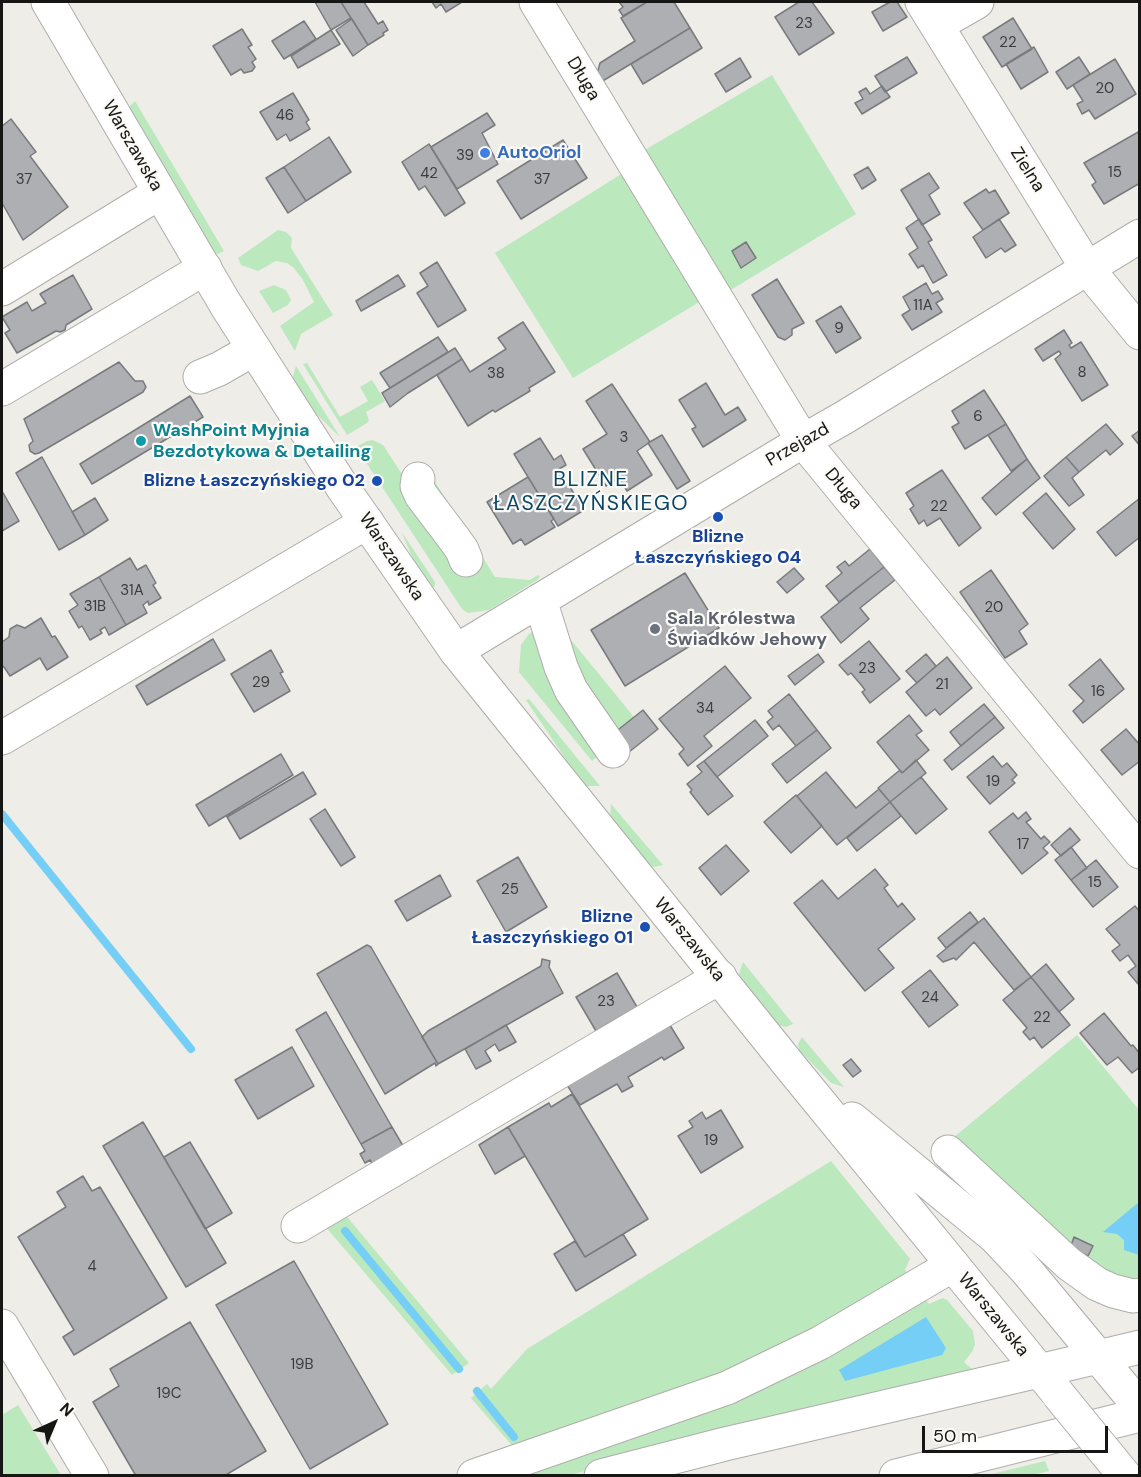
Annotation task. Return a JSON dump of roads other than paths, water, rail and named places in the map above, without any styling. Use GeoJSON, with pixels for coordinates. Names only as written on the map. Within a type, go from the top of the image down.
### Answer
{"type":"FeatureCollection","features":[{"type":"Feature","properties":{"kind":"main road","name":"Warszawska"},"geometry":{"type":"LineString","coordinates":[[48,2],[159,193],[254,349],[367,522],[456,651],[794,1071],[1125,1476]]}},
{"type":"Feature","properties":{"kind":"main road","name":"Długa"},"geometry":{"type":"LineString","coordinates":[[536,2],[803,441],[1140,852]]}},
{"type":"Feature","properties":{"kind":"main road"},"geometry":{"type":"LineString","coordinates":[[930,13],[976,2]]}},
{"type":"Feature","properties":{"kind":"main road","name":"Zielna"},"geometry":{"type":"LineString","coordinates":[[930,13],[1087,268],[1140,333]]}},
{"type":"Feature","properties":{"kind":"main road"},"geometry":{"type":"LineString","coordinates":[[2,289],[159,193]]}},
{"type":"Feature","properties":{"kind":"main road","name":"Przejazd"},"geometry":{"type":"LineString","coordinates":[[456,651],[904,382],[1140,236]]}},
{"type":"Feature","properties":{"kind":"main road"},"geometry":{"type":"LineString","coordinates":[[2,389],[205,268]]}},
{"type":"Feature","properties":{"kind":"main road"},"geometry":{"type":"LineString","coordinates":[[200,377],[254,349]]}},
{"type":"Feature","properties":{"kind":"main road"},"geometry":{"type":"LineString","coordinates":[[418,479],[417,486],[421,495],[462,550],[466,560]]}},
{"type":"Feature","properties":{"kind":"main road"},"geometry":{"type":"LineString","coordinates":[[2,738],[367,522]]}},
{"type":"Feature","properties":{"kind":"main road"},"geometry":{"type":"LineString","coordinates":[[540,600],[561,667],[571,690],[613,751]]}},
{"type":"Feature","properties":{"kind":"main road"},"geometry":{"type":"LineString","coordinates":[[298,1226],[720,977]]}},
{"type":"Feature","properties":{"kind":"main road","name":"Warszawska"},"geometry":{"type":"LineString","coordinates":[[794,1071],[995,1237],[1026,1270],[1140,1407]]}},
{"type":"Feature","properties":{"kind":"main road"},"geometry":{"type":"LineString","coordinates":[[948,1152],[1069,1264],[1097,1284],[1113,1291],[1136,1295]]}},
{"type":"Feature","properties":{"kind":"main road"},"geometry":{"type":"LineString","coordinates":[[474,1476],[728,1388],[820,1343],[953,1265]]}},
{"type":"Feature","properties":{"kind":"main road"},"geometry":{"type":"LineString","coordinates":[[2,1326],[92,1476]]}},
{"type":"Feature","properties":{"kind":"main road"},"geometry":{"type":"LineString","coordinates":[[601,1476],[725,1444],[1049,1383],[1107,1367],[1140,1347]]}},
{"type":"Feature","properties":{"kind":"main road"},"geometry":{"type":"LineString","coordinates":[[896,1476],[1140,1415]]}},
{"type":"Feature","properties":{"kind":"water"},"geometry":{"type":"Polygon","coordinates":[[[1139,1202],[1139,1255],[1124,1250],[1124,1240],[1117,1234],[1103,1232],[1139,1202]]]}},
{"type":"Feature","properties":{"kind":"water"},"geometry":{"type":"Polygon","coordinates":[[[926,1317],[946,1348],[942,1355],[845,1381],[839,1370],[926,1317]]]}},
{"type":"Feature","properties":{"kind":"waterway"},"geometry":{"type":"LineString","coordinates":[[2,814],[191,1049]]}},
{"type":"Feature","properties":{"kind":"waterway"},"geometry":{"type":"LineString","coordinates":[[345,1231],[459,1369]]}},
{"type":"Feature","properties":{"kind":"waterway"},"geometry":{"type":"LineString","coordinates":[[477,1391],[514,1437]]}},
{"type":"Feature","properties":{"kind":"place","name":"AutoOriol"},"geometry":{"type":"Point","coordinates":[485,153]}},
{"type":"Feature","properties":{"kind":"place","name":"WashPoint Myjnia Bezdotykowa & Detailing"},"geometry":{"type":"Point","coordinates":[141,441]}},
{"type":"Feature","properties":{"kind":"place","name":"Blizne Łaszczyńskiego 02"},"geometry":{"type":"Point","coordinates":[377,481]}},
{"type":"Feature","properties":{"kind":"place","name":"Blizne Łaszczyńskiego 04"},"geometry":{"type":"Point","coordinates":[718,517]}},
{"type":"Feature","properties":{"kind":"place","name":"Sala Królestwa Świadków Jehowy"},"geometry":{"type":"Point","coordinates":[655,629]}},
{"type":"Feature","properties":{"kind":"place","name":"Blizne Łaszczyńskiego 01"},"geometry":{"type":"Point","coordinates":[645,927]}},
{"type":"Feature","properties":{"kind":"district","name":"BLIZNE ŁASZCZYŃSKIEGO"},"geometry":{"type":"Point","coordinates":[591,492]}}]}
